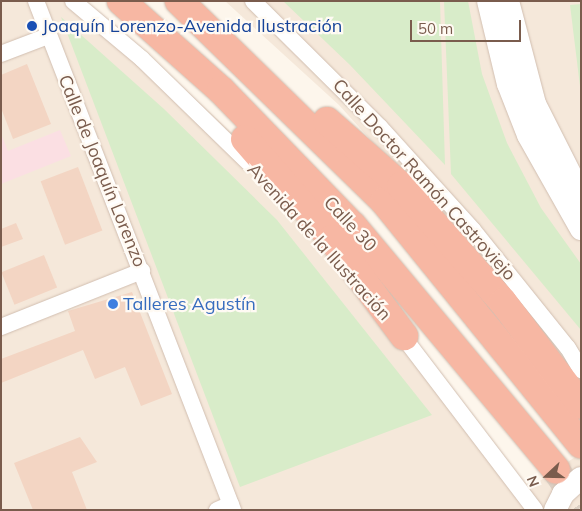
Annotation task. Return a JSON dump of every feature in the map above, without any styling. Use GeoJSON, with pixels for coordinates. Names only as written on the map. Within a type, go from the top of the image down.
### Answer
{"type":"FeatureCollection","features":[{"type":"Feature","properties":{"kind":"highway","name":"Calle 30"},"geometry":{"type":"LineString","coordinates":[[121,1],[195,66],[413,292],[568,474]]}},
{"type":"Feature","properties":{"kind":"highway"},"geometry":{"type":"LineString","coordinates":[[189,10],[303,99],[401,186],[502,302],[581,405]]}},
{"type":"Feature","properties":{"kind":"highway"},"geometry":{"type":"LineString","coordinates":[[189,10],[384,201],[581,444]]}},
{"type":"Feature","properties":{"kind":"highway"},"geometry":{"type":"LineString","coordinates":[[195,66],[230,122],[332,239],[404,336]]}},
{"type":"Feature","properties":{"kind":"main road"},"geometry":{"type":"LineString","coordinates":[[488,1],[508,84],[525,127],[554,189],[581,230]]}},
{"type":"Feature","properties":{"kind":"main road"},"geometry":{"type":"LineString","coordinates":[[508,1],[535,104],[581,195]]}},
{"type":"Feature","properties":{"kind":"main road"},"geometry":{"type":"LineString","coordinates":[[555,510],[563,494],[568,474]]}},
{"type":"Feature","properties":{"kind":"street","name":"Avenida de la Ilustración"},"geometry":{"type":"LineString","coordinates":[[73,1],[237,150],[404,336],[535,510]]}},
{"type":"Feature","properties":{"kind":"street","name":"Calle Doctor Ramón Castroviejo"},"geometry":{"type":"LineString","coordinates":[[253,1],[380,127],[473,230],[568,348],[581,370]]}},
{"type":"Feature","properties":{"kind":"street","name":"Calle de Joaquín Lorenzo"},"geometry":{"type":"LineString","coordinates":[[38,4],[48,36],[142,271],[227,508]]}},
{"type":"Feature","properties":{"kind":"street"},"geometry":{"type":"LineString","coordinates":[[1,54],[48,36]]}},
{"type":"Feature","properties":{"kind":"street"},"geometry":{"type":"LineString","coordinates":[[1,327],[142,271]]}},
{"type":"Feature","properties":{"kind":"shaded area"},"geometry":{"type":"Polygon","coordinates":[[[1,1],[85,1],[156,62],[231,132],[404,336],[522,493],[581,453],[581,510],[1,510],[1,1]]]}},
{"type":"Feature","properties":{"kind":"shaded area"},"geometry":{"type":"Polygon","coordinates":[[[225,1],[581,1],[581,383],[560,349],[339,105],[225,1]]]}},
{"type":"Feature","properties":{"kind":"shaded area"},"geometry":{"type":"Polygon","coordinates":[[[60,130],[71,156],[1,184],[1,134],[8,151],[60,130]]]}},
{"type":"Feature","properties":{"kind":"green space"},"geometry":{"type":"Polygon","coordinates":[[[283,1],[440,1],[445,165],[350,65],[283,1]]]}},
{"type":"Feature","properties":{"kind":"green space"},"geometry":{"type":"Polygon","coordinates":[[[444,1],[468,1],[482,74],[507,143],[541,208],[581,264],[581,330],[451,174],[444,1]]]}},
{"type":"Feature","properties":{"kind":"green space"},"geometry":{"type":"Polygon","coordinates":[[[581,4],[581,86],[580,86],[570,5],[581,4]]]}},
{"type":"Feature","properties":{"kind":"green space"},"geometry":{"type":"Polygon","coordinates":[[[61,17],[164,109],[277,220],[432,415],[240,487],[61,17]]]}},
{"type":"Feature","properties":{"kind":"building"},"geometry":{"type":"Polygon","coordinates":[[[27,64],[51,124],[13,139],[1,108],[1,75],[27,64]]]}},
{"type":"Feature","properties":{"kind":"building"},"geometry":{"type":"Polygon","coordinates":[[[78,167],[102,230],[65,245],[41,181],[78,167]]]}},
{"type":"Feature","properties":{"kind":"building"},"geometry":{"type":"Polygon","coordinates":[[[16,223],[23,239],[1,247],[1,229],[16,223]]]}},
{"type":"Feature","properties":{"kind":"building"},"geometry":{"type":"Polygon","coordinates":[[[44,255],[57,287],[14,305],[1,272],[44,255]]]}},
{"type":"Feature","properties":{"kind":"building"},"geometry":{"type":"Polygon","coordinates":[[[132,292],[172,394],[141,406],[125,367],[95,379],[83,350],[1,383],[1,359],[75,331],[68,311],[132,292]]]}},
{"type":"Feature","properties":{"kind":"building"},"geometry":{"type":"Polygon","coordinates":[[[80,437],[97,462],[72,472],[87,510],[33,510],[14,463],[80,437]]]}},
{"type":"Feature","properties":{"kind":"tunnel"},"geometry":{"type":"LineString","coordinates":[[556,470],[581,508]]}},
{"type":"Feature","properties":{"kind":"place","name":"Joaquín Lorenzo-Avenida Ilustración"},"geometry":{"type":"Point","coordinates":[32,26]}},
{"type":"Feature","properties":{"kind":"place","name":"Talleres Agustín"},"geometry":{"type":"Point","coordinates":[113,304]}}]}
